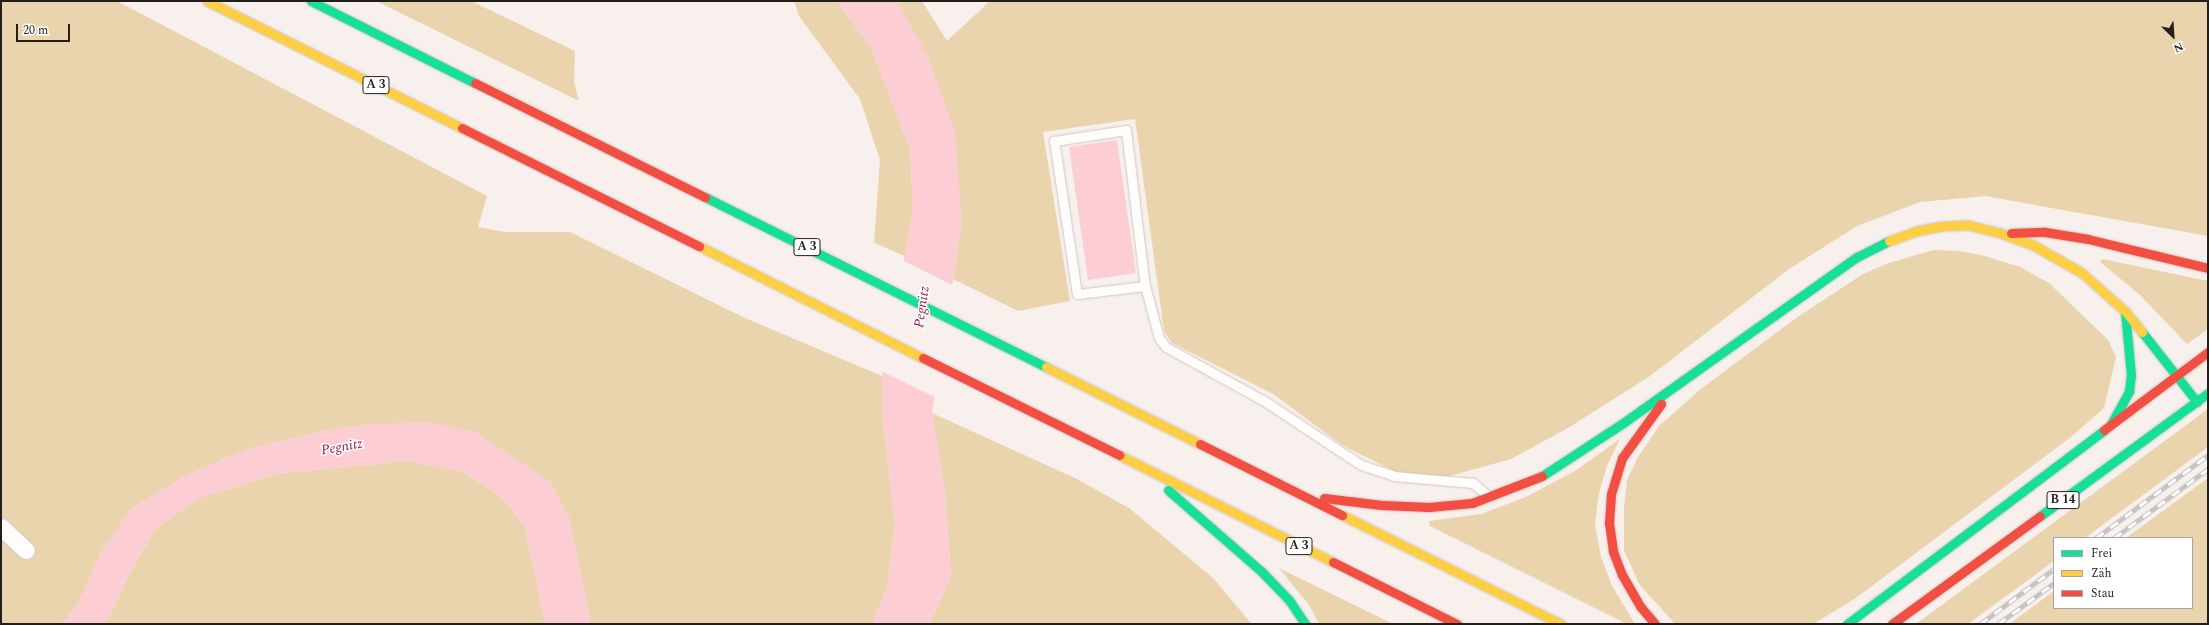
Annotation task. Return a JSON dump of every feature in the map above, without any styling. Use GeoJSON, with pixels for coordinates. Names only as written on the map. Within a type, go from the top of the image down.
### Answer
{"type":"FeatureCollection","features":[{"type":"Feature","properties":{"kind":"main road","name":"A 3"},"geometry":{"type":"LineString","coordinates":[[207,1],[1026,411],[1457,624]]}},
{"type":"Feature","properties":{"kind":"main road","name":"A 3"},"geometry":{"type":"LineString","coordinates":[[311,1],[1303,494],[1492,592],[1561,624]]}},
{"type":"Feature","properties":{"kind":"main road"},"geometry":{"type":"LineString","coordinates":[[1303,494],[1355,503],[1429,507],[1472,503],[1490,498],[1542,475],[1676,386],[1832,274],[1878,246],[1916,231],[1942,226],[1968,225],[2000,233],[2058,258],[2107,292],[2125,311],[2197,402]]}},
{"type":"Feature","properties":{"kind":"main road"},"geometry":{"type":"LineString","coordinates":[[2000,233],[2045,232],[2088,239],[2208,268]]}},
{"type":"Feature","properties":{"kind":"main road"},"geometry":{"type":"LineString","coordinates":[[2111,424],[2129,391],[2131,375],[2125,311]]}},
{"type":"Feature","properties":{"kind":"main road","name":"B 14"},"geometry":{"type":"LineString","coordinates":[[1847,624],[2208,352]]}},
{"type":"Feature","properties":{"kind":"main road"},"geometry":{"type":"LineString","coordinates":[[1655,624],[1640,606],[1622,575],[1613,551],[1609,516],[1611,494],[1622,458],[1644,425],[1676,386]]}},
{"type":"Feature","properties":{"kind":"main road","name":"B 14"},"geometry":{"type":"LineString","coordinates":[[1892,624],[2208,394]]}},
{"type":"Feature","properties":{"kind":"main road"},"geometry":{"type":"LineString","coordinates":[[1141,467],[1262,572],[1289,600],[1305,624]]}},
{"type":"Feature","properties":{"kind":"street"},"geometry":{"type":"LineString","coordinates":[[1,527],[26,550]]}},
{"type":"Feature","properties":{"kind":"lane"},"geometry":{"type":"LineString","coordinates":[[1145,286],[1077,294],[1054,141],[1126,130],[1145,286],[1159,338],[1166,347],[1266,402],[1361,465],[1394,476],[1473,483],[1490,498]]}},
{"type":"Feature","properties":{"kind":"shaded area"},"geometry":{"type":"Polygon","coordinates":[[[1,1],[117,1],[487,196],[478,227],[504,232],[570,232],[745,318],[882,376],[882,411],[895,524],[887,587],[872,624],[591,624],[569,518],[550,482],[473,431],[373,424],[327,430],[247,449],[182,478],[131,509],[101,553],[78,604],[62,624],[1,624],[1,529],[38,556],[1,519],[1,1]]]}},
{"type":"Feature","properties":{"kind":"shaded area"},"geometry":{"type":"Polygon","coordinates":[[[376,1],[471,1],[575,51],[574,82],[579,101],[376,1]]]}},
{"type":"Feature","properties":{"kind":"shaded area"},"geometry":{"type":"Polygon","coordinates":[[[794,1],[837,1],[871,48],[910,148],[913,210],[905,256],[874,243],[880,160],[860,99],[799,16],[794,1]]]}},
{"type":"Feature","properties":{"kind":"shaded area"},"geometry":{"type":"Polygon","coordinates":[[[897,1],[922,1],[947,41],[990,1],[2208,1],[2208,236],[1985,196],[1920,202],[1857,226],[1789,269],[1650,376],[1568,428],[1511,459],[1439,479],[1394,471],[1342,445],[1273,394],[1172,343],[1164,331],[1135,119],[1043,132],[1070,301],[1018,311],[953,279],[962,223],[897,1]]]}},
{"type":"Feature","properties":{"kind":"shaded area"},"geometry":{"type":"Polygon","coordinates":[[[1933,250],[1960,251],[1985,256],[2020,267],[2049,283],[2108,340],[2116,357],[2104,408],[2071,437],[1856,598],[1813,624],[1675,624],[1639,584],[1624,550],[1624,507],[1627,480],[1638,457],[1659,426],[1702,388],[1799,316],[1863,274],[1886,264],[1933,250]]]}},
{"type":"Feature","properties":{"kind":"shaded area"},"geometry":{"type":"Polygon","coordinates":[[[2102,259],[2208,281],[2208,329],[2187,344],[2140,295],[2100,262],[2102,259]]]}},
{"type":"Feature","properties":{"kind":"shaded area"},"geometry":{"type":"Polygon","coordinates":[[[2208,409],[2208,447],[2086,537],[2053,537],[2053,562],[1968,624],[1916,624],[2208,409]]]}},
{"type":"Feature","properties":{"kind":"shaded area"},"geometry":{"type":"Polygon","coordinates":[[[932,413],[1077,479],[1129,508],[1213,578],[1252,624],[929,624],[951,577],[945,493],[932,413]]]}},
{"type":"Feature","properties":{"kind":"shaded area"},"geometry":{"type":"Polygon","coordinates":[[[1620,439],[1607,466],[1599,493],[1595,524],[1601,557],[1612,586],[1635,624],[1627,624],[1430,526],[1429,521],[1481,514],[1526,497],[1575,471],[1620,439]]]}},
{"type":"Feature","properties":{"kind":"shaded area"},"geometry":{"type":"Polygon","coordinates":[[[407,461],[462,471],[503,498],[525,527],[545,624],[106,624],[127,578],[156,528],[201,497],[282,473],[407,461]]]}},
{"type":"Feature","properties":{"kind":"shaded area"},"geometry":{"type":"Polygon","coordinates":[[[2208,478],[2208,624],[2009,624],[2053,592],[2053,609],[2193,609],[2193,537],[2127,537],[2208,478]]]}},
{"type":"Feature","properties":{"kind":"shaded area"},"geometry":{"type":"Polygon","coordinates":[[[1279,568],[1393,624],[1319,624],[1309,605],[1279,568]]]}},
{"type":"Feature","properties":{"kind":"water","name":"Pegnitz"},"geometry":{"type":"Polygon","coordinates":[[[837,1],[897,1],[928,57],[955,132],[962,223],[932,413],[945,493],[951,577],[929,624],[872,624],[887,587],[895,524],[882,411],[882,376],[913,210],[910,148],[871,48],[837,1]]]}},
{"type":"Feature","properties":{"kind":"water"},"geometry":{"type":"Polygon","coordinates":[[[1117,140],[1136,273],[1088,280],[1069,147],[1117,140]]]}},
{"type":"Feature","properties":{"kind":"water","name":"Pegnitz"},"geometry":{"type":"Polygon","coordinates":[[[429,422],[473,431],[550,482],[569,518],[591,624],[545,624],[525,527],[503,498],[462,471],[407,461],[282,473],[201,497],[156,528],[127,578],[106,624],[62,624],[78,604],[101,553],[131,509],[182,478],[247,449],[327,430],[373,424],[429,422]]]}},
{"type":"Feature","properties":{"kind":"pier"},"geometry":{"type":"Polygon","coordinates":[[[902,260],[954,286],[937,398],[881,371],[902,260]]]}},
{"type":"Feature","properties":{"kind":"railway"},"geometry":{"type":"LineString","coordinates":[[2097,537],[2208,455]]}},
{"type":"Feature","properties":{"kind":"railway"},"geometry":{"type":"LineString","coordinates":[[2115,537],[2208,469]]}},
{"type":"Feature","properties":{"kind":"railway"},"geometry":{"type":"LineString","coordinates":[[1980,624],[2053,570]]}},
{"type":"Feature","properties":{"kind":"railway"},"geometry":{"type":"LineString","coordinates":[[1998,624],[2053,584]]}},
{"type":"Feature","properties":{"kind":"traffic: fast"},"geometry":{"type":"LineString","coordinates":[[311,1],[475,83]]}},
{"type":"Feature","properties":{"kind":"traffic: fast"},"geometry":{"type":"LineString","coordinates":[[705,197],[1046,367]]}},
{"type":"Feature","properties":{"kind":"traffic: fast"},"geometry":{"type":"LineString","coordinates":[[1542,476],[1623,423],[1857,257],[1889,241]]}},
{"type":"Feature","properties":{"kind":"traffic: fast"},"geometry":{"type":"LineString","coordinates":[[2111,424],[2129,391],[2131,375],[2125,312]]}},
{"type":"Feature","properties":{"kind":"traffic: fast"},"geometry":{"type":"LineString","coordinates":[[2142,332],[2197,402]]}},
{"type":"Feature","properties":{"kind":"traffic: fast"},"geometry":{"type":"LineString","coordinates":[[2040,516],[2208,393]]}},
{"type":"Feature","properties":{"kind":"traffic: fast"},"geometry":{"type":"LineString","coordinates":[[1847,624],[2104,430]]}},
{"type":"Feature","properties":{"kind":"traffic: fast"},"geometry":{"type":"LineString","coordinates":[[1168,490],[1262,572],[1289,600],[1305,624]]}},
{"type":"Feature","properties":{"kind":"traffic: slow"},"geometry":{"type":"LineString","coordinates":[[207,1],[462,128]]}},
{"type":"Feature","properties":{"kind":"traffic: slow"},"geometry":{"type":"LineString","coordinates":[[1889,241],[1916,231],[1942,226],[1968,225],[2000,233],[2033,245],[2082,273],[2125,311],[2142,332]]}},
{"type":"Feature","properties":{"kind":"traffic: slow"},"geometry":{"type":"LineString","coordinates":[[699,246],[923,358]]}},
{"type":"Feature","properties":{"kind":"traffic: slow"},"geometry":{"type":"LineString","coordinates":[[1046,367],[1200,444]]}},
{"type":"Feature","properties":{"kind":"traffic: slow"},"geometry":{"type":"LineString","coordinates":[[1119,455],[1333,562]]}},
{"type":"Feature","properties":{"kind":"traffic: slow"},"geometry":{"type":"LineString","coordinates":[[1342,515],[1561,624]]}},
{"type":"Feature","properties":{"kind":"traffic: jam"},"geometry":{"type":"LineString","coordinates":[[475,83],[705,197]]}},
{"type":"Feature","properties":{"kind":"traffic: jam"},"geometry":{"type":"LineString","coordinates":[[462,128],[699,246]]}},
{"type":"Feature","properties":{"kind":"traffic: jam"},"geometry":{"type":"LineString","coordinates":[[2011,233],[2045,232],[2088,239],[2208,268]]}},
{"type":"Feature","properties":{"kind":"traffic: jam"},"geometry":{"type":"LineString","coordinates":[[2104,430],[2208,352]]}},
{"type":"Feature","properties":{"kind":"traffic: jam"},"geometry":{"type":"LineString","coordinates":[[923,358],[1119,455]]}},
{"type":"Feature","properties":{"kind":"traffic: jam"},"geometry":{"type":"LineString","coordinates":[[1655,624],[1640,606],[1622,575],[1613,551],[1609,523],[1611,494],[1622,458],[1661,404]]}},
{"type":"Feature","properties":{"kind":"traffic: jam"},"geometry":{"type":"LineString","coordinates":[[1200,444],[1342,515]]}},
{"type":"Feature","properties":{"kind":"traffic: jam"},"geometry":{"type":"LineString","coordinates":[[1324,498],[1382,505],[1429,507],[1472,503],[1542,476]]}},
{"type":"Feature","properties":{"kind":"traffic: jam"},"geometry":{"type":"LineString","coordinates":[[1892,624],[2040,516]]}},
{"type":"Feature","properties":{"kind":"traffic: jam"},"geometry":{"type":"LineString","coordinates":[[1333,562],[1457,624]]}}]}
